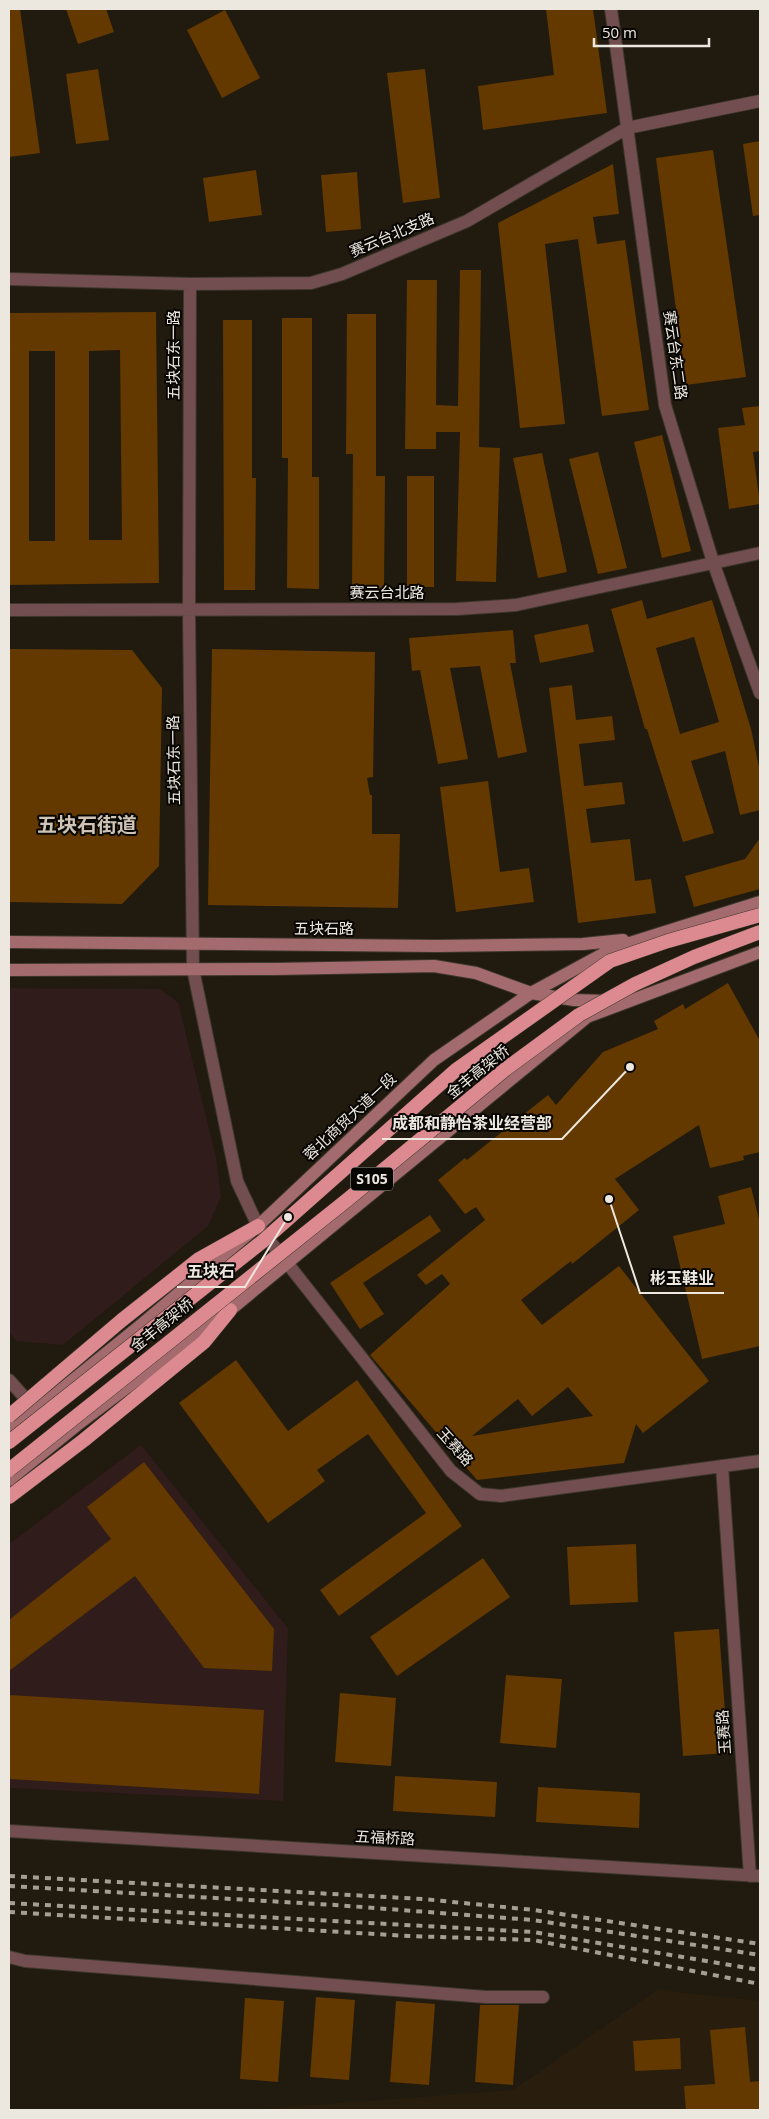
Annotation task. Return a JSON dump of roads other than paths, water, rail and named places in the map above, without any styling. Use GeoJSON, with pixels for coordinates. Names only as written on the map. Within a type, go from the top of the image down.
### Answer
{"type":"FeatureCollection","features":[{"type":"Feature","properties":{"kind":"highway","name":"金丰高架桥"},"geometry":{"type":"LineString","coordinates":[[9,1442],[262,1241],[456,1070],[610,961],[668,941],[760,915]]}},
{"type":"Feature","properties":{"kind":"highway","name":"金丰高架桥"},"geometry":{"type":"LineString","coordinates":[[9,1470],[347,1200],[507,1068],[578,1015],[635,984],[694,957],[760,932]]}},
{"type":"Feature","properties":{"kind":"highway"},"geometry":{"type":"LineString","coordinates":[[9,1416],[122,1320],[199,1259],[258,1226]]}},
{"type":"Feature","properties":{"kind":"highway"},"geometry":{"type":"LineString","coordinates":[[9,1497],[84,1440],[204,1342],[230,1310]]}},
{"type":"Feature","properties":{"kind":"main road","name":"蓉北商贸大道一段"},"geometry":{"type":"LineString","coordinates":[[9,1432],[141,1325],[258,1226],[434,1060],[531,993],[614,948],[638,938],[760,902]]}},
{"type":"Feature","properties":{"kind":"main road","name":"五块石路"},"geometry":{"type":"LineString","coordinates":[[9,942],[192,945],[534,945],[583,944],[638,938]]}},
{"type":"Feature","properties":{"kind":"main road"},"geometry":{"type":"LineString","coordinates":[[9,1480],[77,1425],[230,1310],[587,1017],[760,952]]}},
{"type":"Feature","properties":{"kind":"main road"},"geometry":{"type":"LineString","coordinates":[[9,970],[434,966],[476,973],[531,993],[574,1000],[625,1002]]}},
{"type":"Feature","properties":{"kind":"street","name":"赛云台东二路"},"geometry":{"type":"LineString","coordinates":[[611,9],[665,405],[713,562],[760,693]]}},
{"type":"Feature","properties":{"kind":"street","name":"赛云台北支路"},"geometry":{"type":"LineString","coordinates":[[9,279],[190,284],[311,283],[342,274],[468,221],[627,128],[760,101]]}},
{"type":"Feature","properties":{"kind":"street","name":"五块石东一路"},"geometry":{"type":"LineString","coordinates":[[190,284],[189,611],[193,969],[237,1181],[258,1226]]}},
{"type":"Feature","properties":{"kind":"street","name":"赛云台北路"},"geometry":{"type":"LineString","coordinates":[[9,610],[457,609],[516,605],[760,553]]}},
{"type":"Feature","properties":{"kind":"street","name":"玉赛路"},"geometry":{"type":"LineString","coordinates":[[258,1226],[450,1471],[480,1494],[501,1496],[760,1461]]}},
{"type":"Feature","properties":{"kind":"street"},"geometry":{"type":"LineString","coordinates":[[9,1380],[36,1410]]}},
{"type":"Feature","properties":{"kind":"street","name":"玉赛路"},"geometry":{"type":"LineString","coordinates":[[722,1466],[755,1876]]}},
{"type":"Feature","properties":{"kind":"street","name":"五福桥路"},"geometry":{"type":"LineString","coordinates":[[9,1831],[755,1876]]}},
{"type":"Feature","properties":{"kind":"street"},"geometry":{"type":"LineString","coordinates":[[9,1957],[25,1961],[486,1997],[543,1997]]}},
{"type":"Feature","properties":{"kind":"railway"},"geometry":{"type":"LineString","coordinates":[[9,1876],[423,1899],[534,1910],[760,1944]]}},
{"type":"Feature","properties":{"kind":"railway"},"geometry":{"type":"LineString","coordinates":[[9,1886],[335,1905],[533,1920],[760,1955]]}},
{"type":"Feature","properties":{"kind":"railway"},"geometry":{"type":"LineString","coordinates":[[9,1903],[533,1932],[760,1970]]}},
{"type":"Feature","properties":{"kind":"railway"},"geometry":{"type":"LineString","coordinates":[[9,1912],[408,1936],[533,1940],[760,1984]]}},
{"type":"Feature","properties":{"kind":"place","name":"成都和静怡茶业经营部"},"geometry":{"type":"Point","coordinates":[630,1067]}},
{"type":"Feature","properties":{"kind":"place","name":"彬玉鞋业"},"geometry":{"type":"Point","coordinates":[609,1199]}},
{"type":"Feature","properties":{"kind":"place","name":"五块石"},"geometry":{"type":"Point","coordinates":[288,1217]}},
{"type":"Feature","properties":{"kind":"district","name":"五块石街道"},"geometry":{"type":"Point","coordinates":[87,825]}}]}
